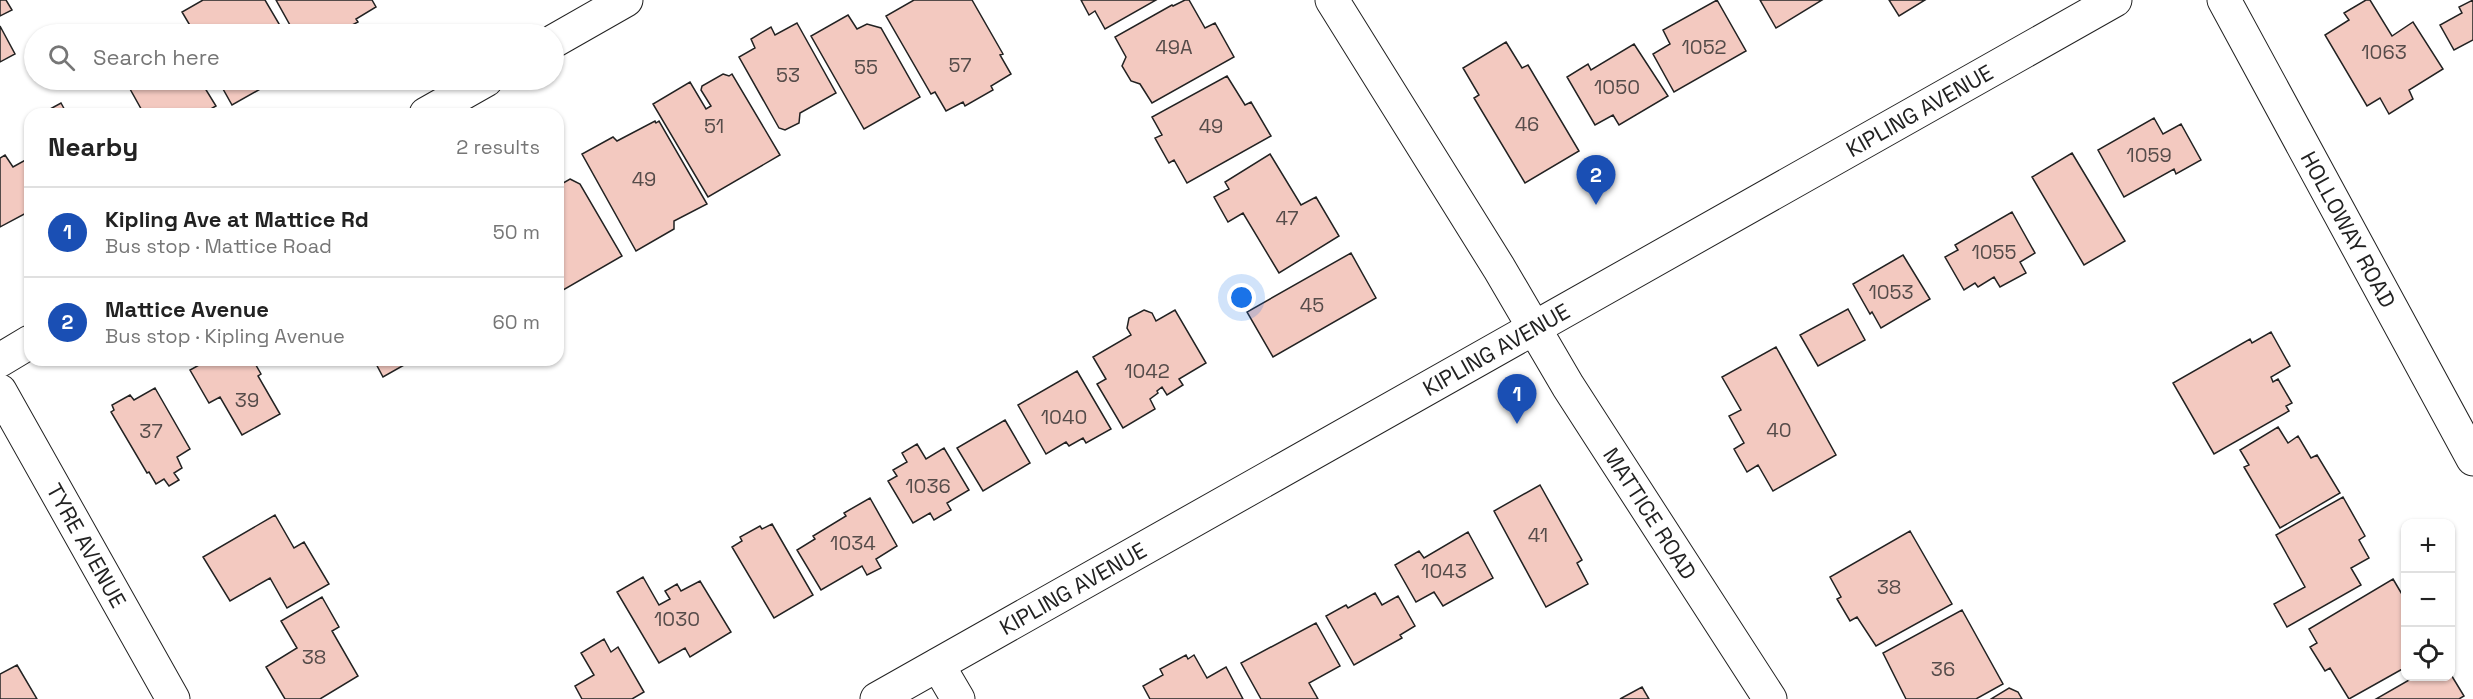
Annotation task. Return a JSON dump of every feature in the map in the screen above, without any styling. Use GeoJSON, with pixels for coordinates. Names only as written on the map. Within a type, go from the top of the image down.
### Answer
{"type":"FeatureCollection","features":[{"type":"Feature","properties":{"kind":"street"},"geometry":{"type":"LineString","coordinates":[[564,35],[626,0]]}},
{"type":"Feature","properties":{"kind":"street","name":"MATTICE ROAD"},"geometry":{"type":"LineString","coordinates":[[1332,0],[1568,386],[1770,699]]}},
{"type":"Feature","properties":{"kind":"street","name":"KIPLING AVENUE"},"geometry":{"type":"LineString","coordinates":[[878,699],[2115,0]]}},
{"type":"Feature","properties":{"kind":"street","name":"HOLLOWAY ROAD"},"geometry":{"type":"LineString","coordinates":[[2224,0],[2473,459]]}},
{"type":"Feature","properties":{"kind":"street"},"geometry":{"type":"LineString","coordinates":[[437,108],[468,90]]}},
{"type":"Feature","properties":{"kind":"street"},"geometry":{"type":"LineString","coordinates":[[0,360],[24,346]]}},
{"type":"Feature","properties":{"kind":"street","name":"TYRE AVENUE"},"geometry":{"type":"LineString","coordinates":[[0,391],[173,699]]}},
{"type":"Feature","properties":{"kind":"street"},"geometry":{"type":"LineString","coordinates":[[938,665],[958,699]]}},
{"type":"Feature","properties":{"kind":"building"},"geometry":{"type":"Polygon","coordinates":[[[0,0],[6,0],[12,10],[0,16],[0,0]]]}},
{"type":"Feature","properties":{"kind":"building"},"geometry":{"type":"Polygon","coordinates":[[[203,0],[265,0],[279,24],[189,24],[182,12],[203,0]]]}},
{"type":"Feature","properties":{"kind":"building"},"geometry":{"type":"Polygon","coordinates":[[[276,0],[372,0],[376,7],[356,19],[358,22],[354,24],[289,24],[276,0]]]}},
{"type":"Feature","properties":{"kind":"building"},"geometry":{"type":"Polygon","coordinates":[[[914,0],[972,0],[1003,54],[1000,55],[1011,74],[991,86],[993,90],[965,106],[963,102],[946,111],[935,92],[931,94],[886,16],[914,0]]]}},
{"type":"Feature","properties":{"kind":"building"},"geometry":{"type":"Polygon","coordinates":[[[1081,0],[1156,0],[1105,29],[1095,11],[1089,15],[1081,0]]]}},
{"type":"Feature","properties":{"kind":"building"},"geometry":{"type":"Polygon","coordinates":[[[1189,0],[1205,28],[1215,23],[1234,57],[1152,103],[1140,84],[1131,81],[1122,66],[1126,57],[1115,37],[1189,0]]]}},
{"type":"Feature","properties":{"kind":"building"},"geometry":{"type":"Polygon","coordinates":[[[1717,0],[1746,51],[1674,92],[1653,54],[1670,44],[1663,30],[1717,0]]]}},
{"type":"Feature","properties":{"kind":"building"},"geometry":{"type":"Polygon","coordinates":[[[1760,0],[1822,0],[1776,28],[1760,0]]]}},
{"type":"Feature","properties":{"kind":"building"},"geometry":{"type":"Polygon","coordinates":[[[1889,0],[1925,0],[1899,16],[1889,0]]]}},
{"type":"Feature","properties":{"kind":"building"},"geometry":{"type":"Polygon","coordinates":[[[2370,0],[2392,36],[2413,22],[2443,69],[2409,90],[2413,99],[2389,114],[2380,98],[2367,106],[2325,35],[2349,20],[2344,13],[2370,0]]]}},
{"type":"Feature","properties":{"kind":"building"},"geometry":{"type":"Polygon","coordinates":[[[2473,0],[2473,40],[2454,50],[2440,25],[2462,13],[2459,7],[2473,0]]]}},
{"type":"Feature","properties":{"kind":"building"},"geometry":{"type":"Polygon","coordinates":[[[848,15],[857,29],[867,24],[881,28],[920,97],[864,129],[811,36],[848,15]]]}},
{"type":"Feature","properties":{"kind":"building"},"geometry":{"type":"Polygon","coordinates":[[[797,23],[836,93],[800,113],[799,123],[785,130],[779,128],[739,57],[755,48],[751,39],[771,27],[775,35],[797,23]]]}},
{"type":"Feature","properties":{"kind":"building"},"geometry":{"type":"Polygon","coordinates":[[[0,26],[15,54],[0,62],[0,26]]]}},
{"type":"Feature","properties":{"kind":"building"},"geometry":{"type":"Polygon","coordinates":[[[1506,42],[1522,68],[1528,65],[1579,151],[1525,183],[1474,98],[1479,95],[1463,68],[1506,42]]]}},
{"type":"Feature","properties":{"kind":"building"},"geometry":{"type":"Polygon","coordinates":[[[1634,44],[1668,96],[1619,125],[1613,115],[1595,125],[1567,77],[1588,64],[1591,70],[1634,44]]]}},
{"type":"Feature","properties":{"kind":"building"},"geometry":{"type":"Polygon","coordinates":[[[723,74],[729,76],[732,74],[780,155],[708,197],[653,104],[690,82],[706,109],[711,106],[701,90],[702,86],[723,74]]]}},
{"type":"Feature","properties":{"kind":"building"},"geometry":{"type":"Polygon","coordinates":[[[1227,76],[1245,105],[1251,102],[1271,136],[1187,183],[1174,160],[1169,163],[1155,138],[1162,135],[1152,117],[1227,76]]]}},
{"type":"Feature","properties":{"kind":"building"},"geometry":{"type":"Polygon","coordinates":[[[131,90],[206,90],[216,106],[212,108],[141,108],[131,90]]]}},
{"type":"Feature","properties":{"kind":"building"},"geometry":{"type":"Polygon","coordinates":[[[224,90],[258,90],[232,105],[224,90]]]}},
{"type":"Feature","properties":{"kind":"building"},"geometry":{"type":"Polygon","coordinates":[[[61,103],[64,108],[52,108],[61,103]]]}},
{"type":"Feature","properties":{"kind":"building"},"geometry":{"type":"Polygon","coordinates":[[[2154,118],[2163,134],[2181,124],[2201,160],[2176,174],[2174,169],[2124,197],[2098,150],[2154,118]]]}},
{"type":"Feature","properties":{"kind":"building"},"geometry":{"type":"Polygon","coordinates":[[[655,121],[656,123],[659,121],[707,204],[674,221],[674,229],[636,251],[582,154],[613,137],[617,141],[655,121]]]}},
{"type":"Feature","properties":{"kind":"building"},"geometry":{"type":"Polygon","coordinates":[[[2072,153],[2125,241],[2084,265],[2032,177],[2072,153]]]}},
{"type":"Feature","properties":{"kind":"building"},"geometry":{"type":"Polygon","coordinates":[[[1270,154],[1301,205],[1316,197],[1339,236],[1279,273],[1243,213],[1228,222],[1214,197],[1229,189],[1225,182],[1270,154]]]}},
{"type":"Feature","properties":{"kind":"building"},"geometry":{"type":"Polygon","coordinates":[[[5,155],[13,167],[24,161],[24,214],[0,227],[0,158],[5,155]]]}},
{"type":"Feature","properties":{"kind":"building"},"geometry":{"type":"Polygon","coordinates":[[[570,179],[580,184],[622,256],[564,290],[564,182],[570,179]]]}},
{"type":"Feature","properties":{"kind":"building"},"geometry":{"type":"Polygon","coordinates":[[[2012,212],[2035,253],[2020,262],[2026,273],[2000,287],[1994,277],[1978,287],[1975,283],[1964,290],[1945,257],[1958,250],[1955,245],[2012,212]]]}},
{"type":"Feature","properties":{"kind":"building"},"geometry":{"type":"Polygon","coordinates":[[[1351,253],[1376,298],[1273,357],[1247,312],[1351,253]]]}},
{"type":"Feature","properties":{"kind":"building"},"geometry":{"type":"Polygon","coordinates":[[[1903,255],[1930,299],[1881,328],[1853,284],[1903,255]]]}},
{"type":"Feature","properties":{"kind":"building"},"geometry":{"type":"Polygon","coordinates":[[[1848,309],[1865,340],[1818,366],[1800,335],[1848,309]]]}},
{"type":"Feature","properties":{"kind":"building"},"geometry":{"type":"Polygon","coordinates":[[[1144,310],[1152,313],[1156,321],[1175,310],[1206,363],[1179,379],[1183,385],[1167,395],[1162,387],[1150,399],[1155,409],[1123,428],[1097,384],[1106,379],[1093,357],[1131,335],[1127,328],[1129,318],[1144,310]]]}},
{"type":"Feature","properties":{"kind":"building"},"geometry":{"type":"Polygon","coordinates":[[[2271,332],[2290,366],[2271,377],[2273,382],[2278,379],[2292,403],[2286,406],[2289,411],[2214,454],[2173,383],[2250,339],[2252,343],[2271,332]]]}},
{"type":"Feature","properties":{"kind":"building"},"geometry":{"type":"Polygon","coordinates":[[[1776,347],[1836,455],[1773,491],[1758,465],[1747,472],[1734,449],[1744,443],[1729,416],[1741,410],[1722,377],[1776,347]]]}},
{"type":"Feature","properties":{"kind":"building"},"geometry":{"type":"Polygon","coordinates":[[[197,366],[256,366],[261,374],[258,376],[280,414],[242,435],[220,397],[209,403],[190,370],[197,366]]]}},
{"type":"Feature","properties":{"kind":"building"},"geometry":{"type":"Polygon","coordinates":[[[377,366],[402,366],[383,377],[377,366]]]}},
{"type":"Feature","properties":{"kind":"building"},"geometry":{"type":"Polygon","coordinates":[[[1077,371],[1111,429],[1086,443],[1083,438],[1069,446],[1066,442],[1046,454],[1018,405],[1077,371]]]}},
{"type":"Feature","properties":{"kind":"building"},"geometry":{"type":"Polygon","coordinates":[[[155,388],[190,449],[177,457],[182,468],[174,473],[179,480],[169,486],[164,479],[156,484],[149,472],[147,473],[111,412],[114,410],[112,405],[130,395],[134,400],[155,388]]]}},
{"type":"Feature","properties":{"kind":"building"},"geometry":{"type":"Polygon","coordinates":[[[1005,420],[1030,463],[983,491],[957,448],[1005,420]]]}},
{"type":"Feature","properties":{"kind":"building"},"geometry":{"type":"Polygon","coordinates":[[[2278,427],[2288,443],[2298,436],[2311,458],[2317,455],[2340,493],[2280,528],[2244,467],[2249,465],[2240,450],[2278,427]]]}},
{"type":"Feature","properties":{"kind":"building"},"geometry":{"type":"Polygon","coordinates":[[[917,444],[926,459],[944,448],[969,490],[947,503],[951,510],[934,520],[930,513],[913,523],[888,481],[897,476],[893,470],[907,462],[902,453],[917,444]]]}},
{"type":"Feature","properties":{"kind":"building"},"geometry":{"type":"Polygon","coordinates":[[[1540,485],[1582,560],[1577,563],[1588,584],[1546,607],[1494,511],[1540,485]]]}},
{"type":"Feature","properties":{"kind":"building"},"geometry":{"type":"Polygon","coordinates":[[[2343,497],[2365,536],[2359,540],[2369,558],[2351,568],[2361,585],[2287,627],[2274,604],[2305,587],[2276,535],[2343,497]]]}},
{"type":"Feature","properties":{"kind":"building"},"geometry":{"type":"Polygon","coordinates":[[[870,498],[897,546],[876,559],[881,568],[867,575],[862,566],[821,590],[797,550],[815,539],[813,536],[846,516],[844,513],[870,498]]]}},
{"type":"Feature","properties":{"kind":"building"},"geometry":{"type":"Polygon","coordinates":[[[275,515],[294,548],[304,542],[329,584],[287,608],[270,578],[230,601],[203,557],[275,515]]]}},
{"type":"Feature","properties":{"kind":"building"},"geometry":{"type":"Polygon","coordinates":[[[772,524],[813,595],[774,618],[732,547],[742,541],[740,537],[760,526],[762,529],[772,524]]]}},
{"type":"Feature","properties":{"kind":"building"},"geometry":{"type":"Polygon","coordinates":[[[1910,531],[1952,604],[1876,646],[1857,617],[1850,621],[1837,599],[1841,597],[1830,577],[1910,531]]]}},
{"type":"Feature","properties":{"kind":"building"},"geometry":{"type":"Polygon","coordinates":[[[1468,532],[1493,578],[1443,606],[1434,592],[1416,602],[1395,565],[1419,551],[1424,558],[1468,532]]]}},
{"type":"Feature","properties":{"kind":"building"},"geometry":{"type":"Polygon","coordinates":[[[643,577],[659,605],[670,599],[665,591],[677,584],[681,591],[700,581],[731,632],[690,657],[685,648],[659,663],[617,592],[643,577]]]}},
{"type":"Feature","properties":{"kind":"building"},"geometry":{"type":"Polygon","coordinates":[[[2393,579],[2401,593],[2401,670],[2349,699],[2330,668],[2325,671],[2310,647],[2317,643],[2309,629],[2393,579]]]}},
{"type":"Feature","properties":{"kind":"building"},"geometry":{"type":"Polygon","coordinates":[[[1375,593],[1382,605],[1398,596],[1415,626],[1400,635],[1402,638],[1354,665],[1326,616],[1346,605],[1348,608],[1375,593]]]}},
{"type":"Feature","properties":{"kind":"building"},"geometry":{"type":"Polygon","coordinates":[[[322,597],[339,627],[332,631],[358,676],[320,699],[285,699],[266,667],[297,648],[281,621],[322,597]]]}},
{"type":"Feature","properties":{"kind":"building"},"geometry":{"type":"Polygon","coordinates":[[[1962,610],[2003,684],[1976,699],[1906,699],[1883,653],[1962,610]]]}},
{"type":"Feature","properties":{"kind":"building"},"geometry":{"type":"Polygon","coordinates":[[[1316,623],[1340,666],[1309,683],[1318,699],[1261,699],[1241,663],[1316,623]]]}},
{"type":"Feature","properties":{"kind":"building"},"geometry":{"type":"Polygon","coordinates":[[[604,639],[611,652],[618,647],[644,692],[632,699],[582,699],[575,686],[594,675],[581,653],[604,639]]]}},
{"type":"Feature","properties":{"kind":"building"},"geometry":{"type":"Polygon","coordinates":[[[1186,655],[1188,659],[1194,655],[1207,678],[1226,667],[1243,699],[1150,699],[1143,686],[1163,675],[1160,669],[1186,655]]]}},
{"type":"Feature","properties":{"kind":"building"},"geometry":{"type":"Polygon","coordinates":[[[17,665],[37,699],[0,699],[0,674],[17,665]]]}},
{"type":"Feature","properties":{"kind":"building"},"geometry":{"type":"Polygon","coordinates":[[[2407,681],[2455,681],[2464,696],[2459,699],[2376,699],[2407,681]]]}},
{"type":"Feature","properties":{"kind":"building"},"geometry":{"type":"Polygon","coordinates":[[[1642,687],[1649,699],[1620,699],[1642,687]]]}},
{"type":"Feature","properties":{"kind":"building"},"geometry":{"type":"Polygon","coordinates":[[[2009,688],[2018,692],[2022,699],[1991,699],[2009,688]]]}},
{"type":"Feature","properties":{"kind":"place","name":"Mattice Avenue"},"geometry":{"type":"Point","coordinates":[1596,205]}},
{"type":"Feature","properties":{"kind":"place","name":"Kipling Ave at Mattice Rd"},"geometry":{"type":"Point","coordinates":[1517,424]}}]}
